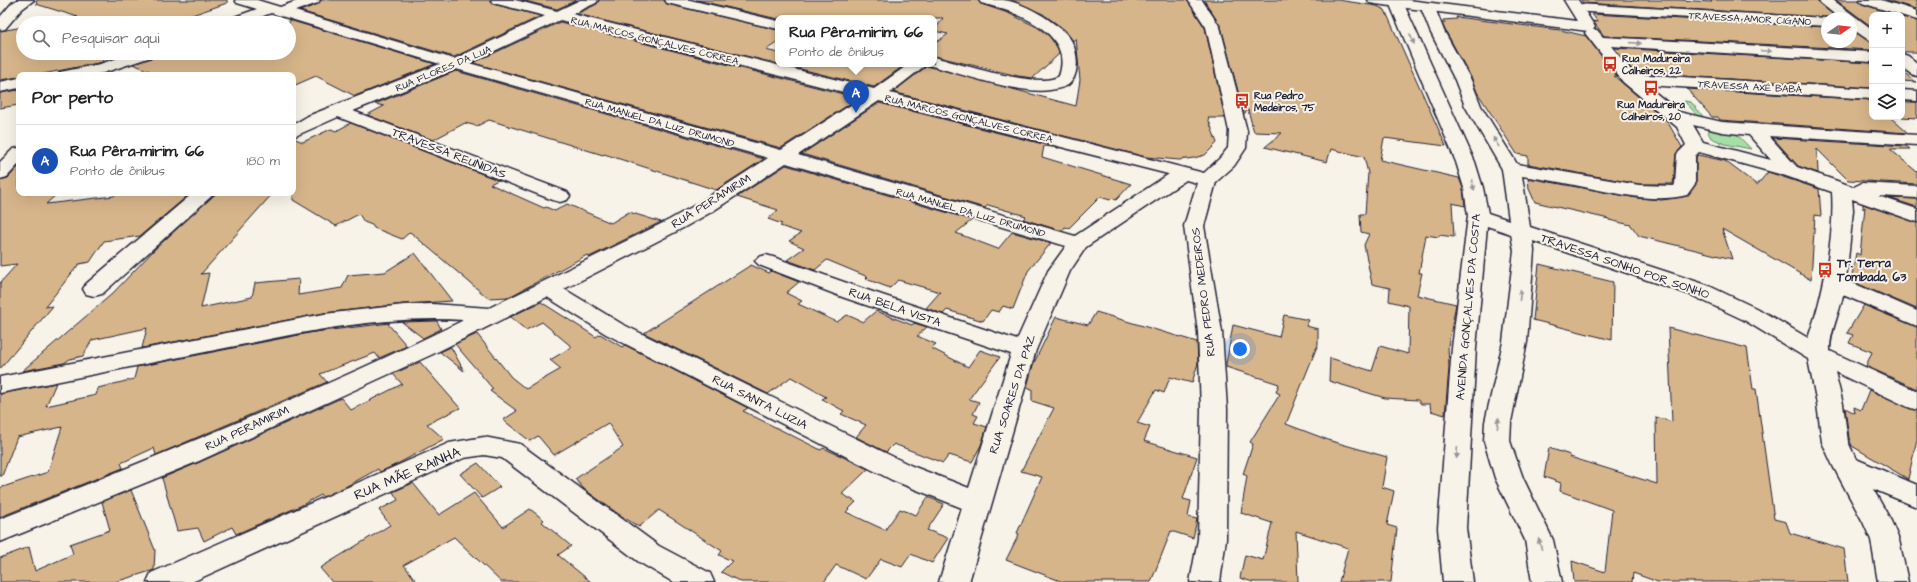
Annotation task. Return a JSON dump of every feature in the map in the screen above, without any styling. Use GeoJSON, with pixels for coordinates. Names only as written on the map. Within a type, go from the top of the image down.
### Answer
{"type":"FeatureCollection","features":[{"type":"Feature","properties":{"kind":"street"},"geometry":{"type":"LineString","coordinates":[[0,26],[17,6],[27,0]]}},
{"type":"Feature","properties":{"kind":"street","name":"RUA MANUEL DA LUZ DRUMOND"},"geometry":{"type":"LineString","coordinates":[[242,0],[292,16]]}},
{"type":"Feature","properties":{"kind":"street"},"geometry":{"type":"LineString","coordinates":[[257,16],[313,0]]}},
{"type":"Feature","properties":{"kind":"street","name":"RUA MARCOS GONÇALVES CORREA"},"geometry":{"type":"LineString","coordinates":[[498,0],[1207,180]]}},
{"type":"Feature","properties":{"kind":"street","name":"RUA FLORES DA LUA"},"geometry":{"type":"LineString","coordinates":[[296,130],[314,120],[455,64],[591,0]]}},
{"type":"Feature","properties":{"kind":"street"},"geometry":{"type":"LineString","coordinates":[[672,0],[775,24]]}},
{"type":"Feature","properties":{"kind":"street"},"geometry":{"type":"LineString","coordinates":[[937,63],[1027,84],[1050,86],[1059,84],[1066,79],[1069,72],[1068,53],[1064,41],[1052,27],[1029,15],[995,1],[986,0]]}},
{"type":"Feature","properties":{"kind":"street"},"geometry":{"type":"LineString","coordinates":[[1194,0],[1203,10],[1213,27],[1238,131],[1237,148],[1227,162],[1207,180]]}},
{"type":"Feature","properties":{"kind":"street"},"geometry":{"type":"LineString","coordinates":[[1375,0],[1428,8],[1588,27]]}},
{"type":"Feature","properties":{"kind":"street"},"geometry":{"type":"LineString","coordinates":[[1824,0],[1839,12]]}},
{"type":"Feature","properties":{"kind":"street"},"geometry":{"type":"LineString","coordinates":[[1867,0],[1917,16]]}},
{"type":"Feature","properties":{"kind":"street","name":"AVENIDA GONÇALVES DA COSTA"},"geometry":{"type":"LineString","coordinates":[[1396,2],[1468,167],[1476,199],[1478,216],[1464,348],[1452,528],[1458,582]]}},
{"type":"Feature","properties":{"kind":"street"},"geometry":{"type":"LineString","coordinates":[[1574,4],[1597,41],[1629,79],[1676,116],[1684,124],[1696,146],[1790,171],[1917,216]]}},
{"type":"Feature","properties":{"kind":"street","name":"TRAVESSA AMOR CIGANO"},"geometry":{"type":"LineString","coordinates":[[1574,4],[1821,22]]}},
{"type":"Feature","properties":{"kind":"street"},"geometry":{"type":"LineString","coordinates":[[1428,8],[1463,80],[1473,106],[1511,169],[1524,251],[1515,342],[1498,422],[1497,441],[1509,478],[1539,540],[1547,582]]}},
{"type":"Feature","properties":{"kind":"street","name":"RUA MANUEL DA LUZ DRUMOND"},"geometry":{"type":"LineString","coordinates":[[296,17],[455,64],[782,156],[1078,244]]}},
{"type":"Feature","properties":{"kind":"street"},"geometry":{"type":"LineString","coordinates":[[1857,26],[1869,34]]}},
{"type":"Feature","properties":{"kind":"street"},"geometry":{"type":"LineString","coordinates":[[1597,41],[1869,57]]}},
{"type":"Feature","properties":{"kind":"street"},"geometry":{"type":"LineString","coordinates":[[1905,59],[1917,58]]}},
{"type":"Feature","properties":{"kind":"street"},"geometry":{"type":"LineString","coordinates":[[100,72],[131,60]]}},
{"type":"Feature","properties":{"kind":"street"},"geometry":{"type":"LineString","coordinates":[[1905,61],[1917,71]]}},
{"type":"Feature","properties":{"kind":"street","name":"RUA PERAMIRIM"},"geometry":{"type":"LineString","coordinates":[[0,531],[190,454],[425,349],[490,315],[676,224],[877,95],[915,67]]}},
{"type":"Feature","properties":{"kind":"street","name":"TRAVESSA AXÉ BABÁ"},"geometry":{"type":"LineString","coordinates":[[1629,79],[1869,94]]}},
{"type":"Feature","properties":{"kind":"street"},"geometry":{"type":"LineString","coordinates":[[0,87],[16,84]]}},
{"type":"Feature","properties":{"kind":"street"},"geometry":{"type":"LineString","coordinates":[[1905,95],[1917,96]]}},
{"type":"Feature","properties":{"kind":"street","name":"TRAVESSA REUNIDAS"},"geometry":{"type":"LineString","coordinates":[[338,111],[415,139],[560,196]]}},
{"type":"Feature","properties":{"kind":"street"},"geometry":{"type":"LineString","coordinates":[[1676,116],[1722,127],[1917,140]]}},
{"type":"Feature","properties":{"kind":"street"},"geometry":{"type":"LineString","coordinates":[[1754,130],[1790,171]]}},
{"type":"Feature","properties":{"kind":"street"},"geometry":{"type":"LineString","coordinates":[[1511,169],[1539,172],[1646,193],[1665,194],[1680,191],[1685,184],[1686,154],[1696,146]]}},
{"type":"Feature","properties":{"kind":"street"},"geometry":{"type":"LineString","coordinates":[[0,173],[16,156]]}},
{"type":"Feature","properties":{"kind":"street","name":"RUA SOARES DA PAZ"},"geometry":{"type":"LineString","coordinates":[[954,582],[1024,350],[1059,271],[1078,244],[1184,173]]}},
{"type":"Feature","properties":{"kind":"street","name":"RUA PEDRO MEDEIROS"},"geometry":{"type":"LineString","coordinates":[[1205,582],[1212,524],[1214,409],[1210,332],[1194,226],[1207,180]]}},
{"type":"Feature","properties":{"kind":"street"},"geometry":{"type":"LineString","coordinates":[[1841,188],[1917,192]]}},
{"type":"Feature","properties":{"kind":"street"},"geometry":{"type":"LineString","coordinates":[[1841,188],[1843,210],[1834,283],[1829,311],[1818,343],[1819,354],[1830,404],[1835,442],[1846,466],[1877,521],[1885,540],[1893,582]]}},
{"type":"Feature","properties":{"kind":"street"},"geometry":{"type":"LineString","coordinates":[[94,290],[202,196]]}},
{"type":"Feature","properties":{"kind":"street","name":"TRAVESSA SONHO POR SONHO"},"geometry":{"type":"LineString","coordinates":[[1478,216],[1700,290],[1752,315],[1819,354],[1917,402]]}},
{"type":"Feature","properties":{"kind":"street","name":"RUA BELA VISTA"},"geometry":{"type":"LineString","coordinates":[[766,261],[853,293],[1024,350]]}},
{"type":"Feature","properties":{"kind":"street"},"geometry":{"type":"LineString","coordinates":[[1834,283],[1917,319]]}},
{"type":"Feature","properties":{"kind":"street","name":"RUA SANTA LUZIA"},"geometry":{"type":"LineString","coordinates":[[547,288],[614,329],[902,473],[978,503]]}},
{"type":"Feature","properties":{"kind":"street","name":"RUA PERAMIRIM"},"geometry":{"type":"LineString","coordinates":[[0,385],[324,321],[404,312],[432,311],[490,315]]}},
{"type":"Feature","properties":{"kind":"street","name":"RUA MÃE RAINHA"},"geometry":{"type":"LineString","coordinates":[[162,582],[458,450],[478,445],[492,445],[511,451],[649,554],[699,582]]}},
{"type":"Feature","properties":{"kind":"street"},"geometry":{"type":"LineString","coordinates":[[1846,466],[1917,497]]}},
{"type":"Feature","properties":{"kind":"green space"},"geometry":{"type":"Polygon","coordinates":[[[1684,101],[1691,102],[1711,126],[1730,127],[1751,149],[1725,144],[1711,138],[1702,120],[1684,101]]]}},
{"type":"Feature","properties":{"kind":"building"},"geometry":{"type":"Polygon","coordinates":[[[37,0],[227,0],[227,3],[189,16],[75,16],[36,4],[37,0]]]}},
{"type":"Feature","properties":{"kind":"building"},"geometry":{"type":"Polygon","coordinates":[[[321,0],[490,0],[493,4],[541,16],[454,57],[300,11],[318,4],[321,0]]]}},
{"type":"Feature","properties":{"kind":"building"},"geometry":{"type":"Polygon","coordinates":[[[521,0],[577,0],[557,9],[521,0]]]}},
{"type":"Feature","properties":{"kind":"building"},"geometry":{"type":"Polygon","coordinates":[[[599,0],[664,0],[667,4],[775,29],[775,44],[766,50],[775,52],[775,63],[577,14],[597,4],[599,0]]]}},
{"type":"Feature","properties":{"kind":"building"},"geometry":{"type":"Polygon","coordinates":[[[696,0],[978,0],[981,4],[1008,13],[1037,27],[1049,36],[1057,47],[1059,54],[1033,78],[1018,76],[937,57],[937,42],[948,34],[937,32],[937,27],[943,18],[937,18],[937,15],[775,15],[775,18],[696,0]]]}},
{"type":"Feature","properties":{"kind":"building"},"geometry":{"type":"Polygon","coordinates":[[[1011,0],[1187,0],[1205,28],[1225,118],[1208,118],[1217,143],[1205,155],[1194,158],[1179,160],[1146,157],[893,92],[926,67],[931,67],[1076,106],[1080,80],[1076,38],[1073,41],[1065,30],[1043,14],[1011,0]]]}},
{"type":"Feature","properties":{"kind":"building"},"geometry":{"type":"Polygon","coordinates":[[[1204,0],[1338,0],[1377,6],[1385,10],[1446,146],[1384,138],[1380,160],[1459,178],[1463,188],[1465,206],[1452,203],[1454,237],[1426,235],[1419,273],[1422,273],[1417,295],[1456,304],[1448,346],[1449,368],[1445,415],[1431,411],[1430,404],[1421,404],[1418,400],[1385,398],[1329,381],[1330,358],[1372,371],[1380,346],[1408,354],[1409,306],[1389,301],[1390,288],[1372,284],[1364,245],[1369,234],[1361,232],[1360,214],[1365,214],[1368,173],[1364,157],[1331,149],[1327,162],[1265,147],[1282,133],[1254,132],[1248,110],[1244,114],[1221,27],[1204,0]]]}},
{"type":"Feature","properties":{"kind":"building"},"geometry":{"type":"Polygon","coordinates":[[[1581,0],[1679,0],[1712,2],[1710,0],[1816,0],[1830,12],[1821,12],[1821,17],[1583,3],[1581,0]]]}},
{"type":"Feature","properties":{"kind":"building"},"geometry":{"type":"Polygon","coordinates":[[[1836,0],[1859,0],[1862,4],[1887,12],[1869,12],[1869,25],[1857,16],[1857,12],[1852,12],[1836,0]]]}},
{"type":"Feature","properties":{"kind":"building"},"geometry":{"type":"Polygon","coordinates":[[[1886,0],[1917,0],[1917,9],[1886,0]]]}},
{"type":"Feature","properties":{"kind":"building"},"geometry":{"type":"Polygon","coordinates":[[[1592,14],[1821,27],[1821,47],[1604,36],[1593,21],[1598,22],[1592,14]]]}},
{"type":"Feature","properties":{"kind":"building"},"geometry":{"type":"Polygon","coordinates":[[[1456,17],[1560,30],[1586,36],[1617,76],[1614,76],[1667,121],[1682,147],[1676,154],[1673,184],[1639,184],[1528,164],[1528,156],[1517,154],[1477,92],[1472,79],[1445,30],[1442,23],[1445,23],[1443,20],[1457,19],[1456,17]]]}},
{"type":"Feature","properties":{"kind":"building"},"geometry":{"type":"Polygon","coordinates":[[[1905,18],[1917,21],[1917,52],[1905,52],[1905,18]]]}},
{"type":"Feature","properties":{"kind":"building"},"geometry":{"type":"Polygon","coordinates":[[[296,22],[435,64],[355,96],[316,76],[296,85],[296,72],[152,72],[133,64],[145,60],[296,60],[296,22]]]}},
{"type":"Feature","properties":{"kind":"building"},"geometry":{"type":"Polygon","coordinates":[[[560,22],[859,98],[781,148],[473,63],[560,22]]]}},
{"type":"Feature","properties":{"kind":"building"},"geometry":{"type":"Polygon","coordinates":[[[16,28],[16,60],[103,60],[103,62],[53,72],[16,72],[16,77],[0,80],[0,31],[16,28]]]}},
{"type":"Feature","properties":{"kind":"building"},"geometry":{"type":"Polygon","coordinates":[[[1857,33],[1869,40],[1869,50],[1834,48],[1857,48],[1857,33]]]}},
{"type":"Feature","properties":{"kind":"building"},"geometry":{"type":"Polygon","coordinates":[[[1614,48],[1869,63],[1869,88],[1635,73],[1614,48]]]}},
{"type":"Feature","properties":{"kind":"building"},"geometry":{"type":"Polygon","coordinates":[[[792,67],[902,67],[874,87],[792,67]]]}},
{"type":"Feature","properties":{"kind":"building"},"geometry":{"type":"Polygon","coordinates":[[[456,71],[764,159],[716,190],[604,154],[603,155],[489,120],[477,126],[465,123],[433,140],[367,115],[384,106],[375,104],[456,71]]]}},
{"type":"Feature","properties":{"kind":"building"},"geometry":{"type":"Polygon","coordinates":[[[1905,73],[1916,82],[1905,81],[1905,73]]]}},
{"type":"Feature","properties":{"kind":"building"},"geometry":{"type":"Polygon","coordinates":[[[1687,89],[1869,100],[1869,120],[1893,120],[1908,133],[1720,120],[1718,117],[1712,117],[1687,89]]]}},
{"type":"Feature","properties":{"kind":"building"},"geometry":{"type":"Polygon","coordinates":[[[16,90],[16,105],[0,108],[0,93],[16,90]]]}},
{"type":"Feature","properties":{"kind":"building"},"geometry":{"type":"Polygon","coordinates":[[[1905,102],[1917,102],[1917,118],[1905,117],[1905,102]]]}},
{"type":"Feature","properties":{"kind":"building"},"geometry":{"type":"Polygon","coordinates":[[[879,103],[1059,148],[1044,146],[1042,157],[1131,184],[1116,200],[1112,198],[1110,200],[1100,197],[1069,228],[1065,227],[1062,231],[1023,219],[1026,216],[988,205],[985,208],[802,154],[879,103]]]}},
{"type":"Feature","properties":{"kind":"building"},"geometry":{"type":"Polygon","coordinates":[[[351,123],[498,180],[490,184],[544,208],[546,207],[555,211],[567,204],[611,223],[629,212],[661,222],[589,257],[587,255],[509,297],[488,298],[410,232],[402,239],[374,228],[372,225],[364,222],[359,214],[336,226],[293,200],[293,196],[296,196],[296,139],[303,142],[331,129],[336,131],[351,123]]]}},
{"type":"Feature","properties":{"kind":"building"},"geometry":{"type":"Polygon","coordinates":[[[1773,138],[1906,146],[1910,149],[1890,149],[1917,172],[1917,184],[1848,180],[1817,149],[1818,173],[1798,166],[1773,138]]]}},
{"type":"Feature","properties":{"kind":"building"},"geometry":{"type":"Polygon","coordinates":[[[1698,155],[1725,161],[1757,185],[1768,172],[1819,189],[1821,216],[1815,215],[1811,280],[1722,229],[1732,259],[1639,236],[1631,225],[1535,202],[1529,189],[1528,178],[1637,198],[1662,200],[1687,196],[1696,184],[1696,157],[1698,155]]]}},
{"type":"Feature","properties":{"kind":"building"},"geometry":{"type":"Polygon","coordinates":[[[786,165],[972,220],[956,233],[998,249],[1012,232],[1051,243],[1028,271],[1013,309],[1003,306],[999,312],[991,310],[983,321],[947,310],[943,314],[926,308],[940,292],[898,280],[890,288],[866,279],[868,277],[827,260],[815,270],[787,260],[804,248],[789,241],[801,233],[780,226],[782,224],[768,219],[778,210],[737,197],[786,165]]]}},
{"type":"Feature","properties":{"kind":"building"},"geometry":{"type":"Polygon","coordinates":[[[16,169],[16,196],[55,196],[46,204],[114,196],[187,196],[140,236],[104,241],[90,262],[79,264],[45,307],[53,306],[0,369],[0,283],[17,264],[0,266],[0,180],[8,178],[16,169]]]}},
{"type":"Feature","properties":{"kind":"building"},"geometry":{"type":"Polygon","coordinates":[[[213,196],[270,196],[201,274],[209,273],[201,308],[252,297],[255,283],[299,279],[298,295],[342,288],[348,275],[385,272],[415,253],[452,301],[404,304],[324,313],[142,348],[147,328],[92,340],[83,356],[70,359],[64,363],[22,371],[112,294],[155,249],[213,196]]]}},
{"type":"Feature","properties":{"kind":"building"},"geometry":{"type":"Polygon","coordinates":[[[1889,198],[1917,199],[1917,207],[1889,198]]]}},
{"type":"Feature","properties":{"kind":"building"},"geometry":{"type":"Polygon","coordinates":[[[1863,204],[1917,223],[1917,309],[1851,281],[1856,253],[1860,255],[1865,207],[1863,209],[1863,204]]]}},
{"type":"Feature","properties":{"kind":"building"},"geometry":{"type":"Polygon","coordinates":[[[1539,264],[1613,282],[1612,340],[1533,320],[1539,264]]]}},
{"type":"Feature","properties":{"kind":"building"},"geometry":{"type":"Polygon","coordinates":[[[751,265],[769,273],[771,271],[799,282],[786,293],[802,301],[798,304],[837,322],[847,315],[863,322],[876,311],[912,325],[914,323],[927,327],[917,336],[936,344],[931,348],[968,367],[980,350],[1000,357],[969,399],[979,402],[973,414],[978,416],[974,423],[987,427],[981,445],[972,462],[949,455],[943,463],[894,444],[886,452],[856,437],[866,425],[841,414],[844,411],[822,399],[826,397],[791,377],[768,394],[644,333],[751,265]]]}},
{"type":"Feature","properties":{"kind":"building"},"geometry":{"type":"Polygon","coordinates":[[[541,302],[596,337],[600,334],[622,347],[625,345],[748,408],[743,411],[821,450],[823,448],[868,469],[842,494],[856,502],[846,512],[885,530],[900,509],[916,515],[928,497],[944,504],[927,530],[948,538],[932,563],[911,554],[902,567],[881,559],[866,579],[836,565],[824,582],[741,582],[721,572],[732,561],[719,555],[722,551],[659,510],[639,527],[584,489],[575,479],[623,447],[608,423],[554,455],[538,436],[530,441],[503,420],[517,411],[490,391],[493,389],[455,344],[477,334],[511,377],[526,389],[561,369],[550,360],[572,347],[542,322],[526,330],[510,317],[541,302]]]}},
{"type":"Feature","properties":{"kind":"building"},"geometry":{"type":"Polygon","coordinates":[[[1864,305],[1917,327],[1917,389],[1866,366],[1872,352],[1849,343],[1853,335],[1847,333],[1864,305]]]}},
{"type":"Feature","properties":{"kind":"building"},"geometry":{"type":"Polygon","coordinates":[[[1096,312],[1197,342],[1198,363],[1192,383],[1170,377],[1164,393],[1156,390],[1137,423],[1150,427],[1144,441],[1197,457],[1183,499],[1191,501],[1188,517],[1197,519],[1193,538],[1171,531],[1151,582],[1063,582],[1006,560],[1019,534],[1017,533],[1042,477],[1021,471],[1054,408],[1032,401],[1032,389],[1027,387],[1033,365],[1056,317],[1088,325],[1096,312]]]}},
{"type":"Feature","properties":{"kind":"building"},"geometry":{"type":"Polygon","coordinates":[[[1284,315],[1309,320],[1306,326],[1318,329],[1318,344],[1286,424],[1331,441],[1387,457],[1382,487],[1394,491],[1387,525],[1397,528],[1391,582],[1339,582],[1348,548],[1296,531],[1298,582],[1253,582],[1240,578],[1245,555],[1263,560],[1272,523],[1241,513],[1247,476],[1243,474],[1253,444],[1250,442],[1280,394],[1276,392],[1279,384],[1226,367],[1226,364],[1233,325],[1279,337],[1284,315]]]}},
{"type":"Feature","properties":{"kind":"building"},"geometry":{"type":"Polygon","coordinates":[[[437,321],[441,329],[423,338],[402,322],[437,321]]]}},
{"type":"Feature","properties":{"kind":"building"},"geometry":{"type":"Polygon","coordinates":[[[390,323],[388,324],[407,346],[379,358],[375,353],[320,374],[327,382],[156,455],[154,448],[121,463],[123,468],[0,517],[0,488],[48,472],[62,427],[17,437],[2,476],[0,476],[0,394],[56,383],[46,406],[96,395],[98,388],[134,379],[137,367],[314,332],[390,323]]]}},
{"type":"Feature","properties":{"kind":"building"},"geometry":{"type":"Polygon","coordinates":[[[1668,328],[1747,348],[1753,389],[1756,389],[1774,519],[1786,522],[1790,533],[1844,549],[1848,582],[1658,582],[1633,573],[1632,582],[1574,582],[1572,561],[1605,572],[1612,510],[1560,491],[1561,483],[1544,477],[1549,448],[1570,455],[1570,457],[1657,484],[1656,417],[1672,422],[1668,328]]]}},
{"type":"Feature","properties":{"kind":"building"},"geometry":{"type":"Polygon","coordinates":[[[451,347],[464,371],[440,352],[451,347]]]}},
{"type":"Feature","properties":{"kind":"building"},"geometry":{"type":"Polygon","coordinates":[[[420,362],[460,408],[427,424],[444,439],[380,472],[378,469],[345,487],[323,497],[321,495],[300,506],[236,534],[232,527],[204,541],[198,528],[177,531],[162,478],[341,398],[351,410],[402,384],[393,374],[420,362]]]}},
{"type":"Feature","properties":{"kind":"building"},"geometry":{"type":"Polygon","coordinates":[[[1869,390],[1917,411],[1917,439],[1908,479],[1852,446],[1849,438],[1845,408],[1855,413],[1854,407],[1861,410],[1869,390]]]}},
{"type":"Feature","properties":{"kind":"building"},"geometry":{"type":"Polygon","coordinates":[[[478,463],[500,487],[482,498],[460,474],[478,463]]]}},
{"type":"Feature","properties":{"kind":"building"},"geometry":{"type":"Polygon","coordinates":[[[413,483],[439,515],[474,493],[503,527],[530,509],[544,520],[542,522],[571,546],[558,555],[591,582],[501,582],[454,537],[404,565],[417,582],[332,582],[320,568],[390,525],[379,510],[398,500],[393,492],[413,483]]]}},
{"type":"Feature","properties":{"kind":"building"},"geometry":{"type":"Polygon","coordinates":[[[131,490],[155,550],[154,570],[115,582],[0,582],[0,558],[29,547],[35,571],[73,554],[70,544],[110,530],[102,502],[131,490]]]}},
{"type":"Feature","properties":{"kind":"place","name":"Rua Madureira Calheiros, 22"},"geometry":{"type":"Point","coordinates":[1610,64]}},
{"type":"Feature","properties":{"kind":"place","name":"Rua Madureira Calheiros, 20"},"geometry":{"type":"Point","coordinates":[1651,88]}},
{"type":"Feature","properties":{"kind":"place","name":"Rua Pedro Medeiros, 75"},"geometry":{"type":"Point","coordinates":[1242,101]}},
{"type":"Feature","properties":{"kind":"place","name":"Rua Pêra-mirim, 66"},"geometry":{"type":"Point","coordinates":[856,113]}},
{"type":"Feature","properties":{"kind":"place","name":"Tr. Terra Tombada, 63"},"geometry":{"type":"Point","coordinates":[1825,270]}}]}
